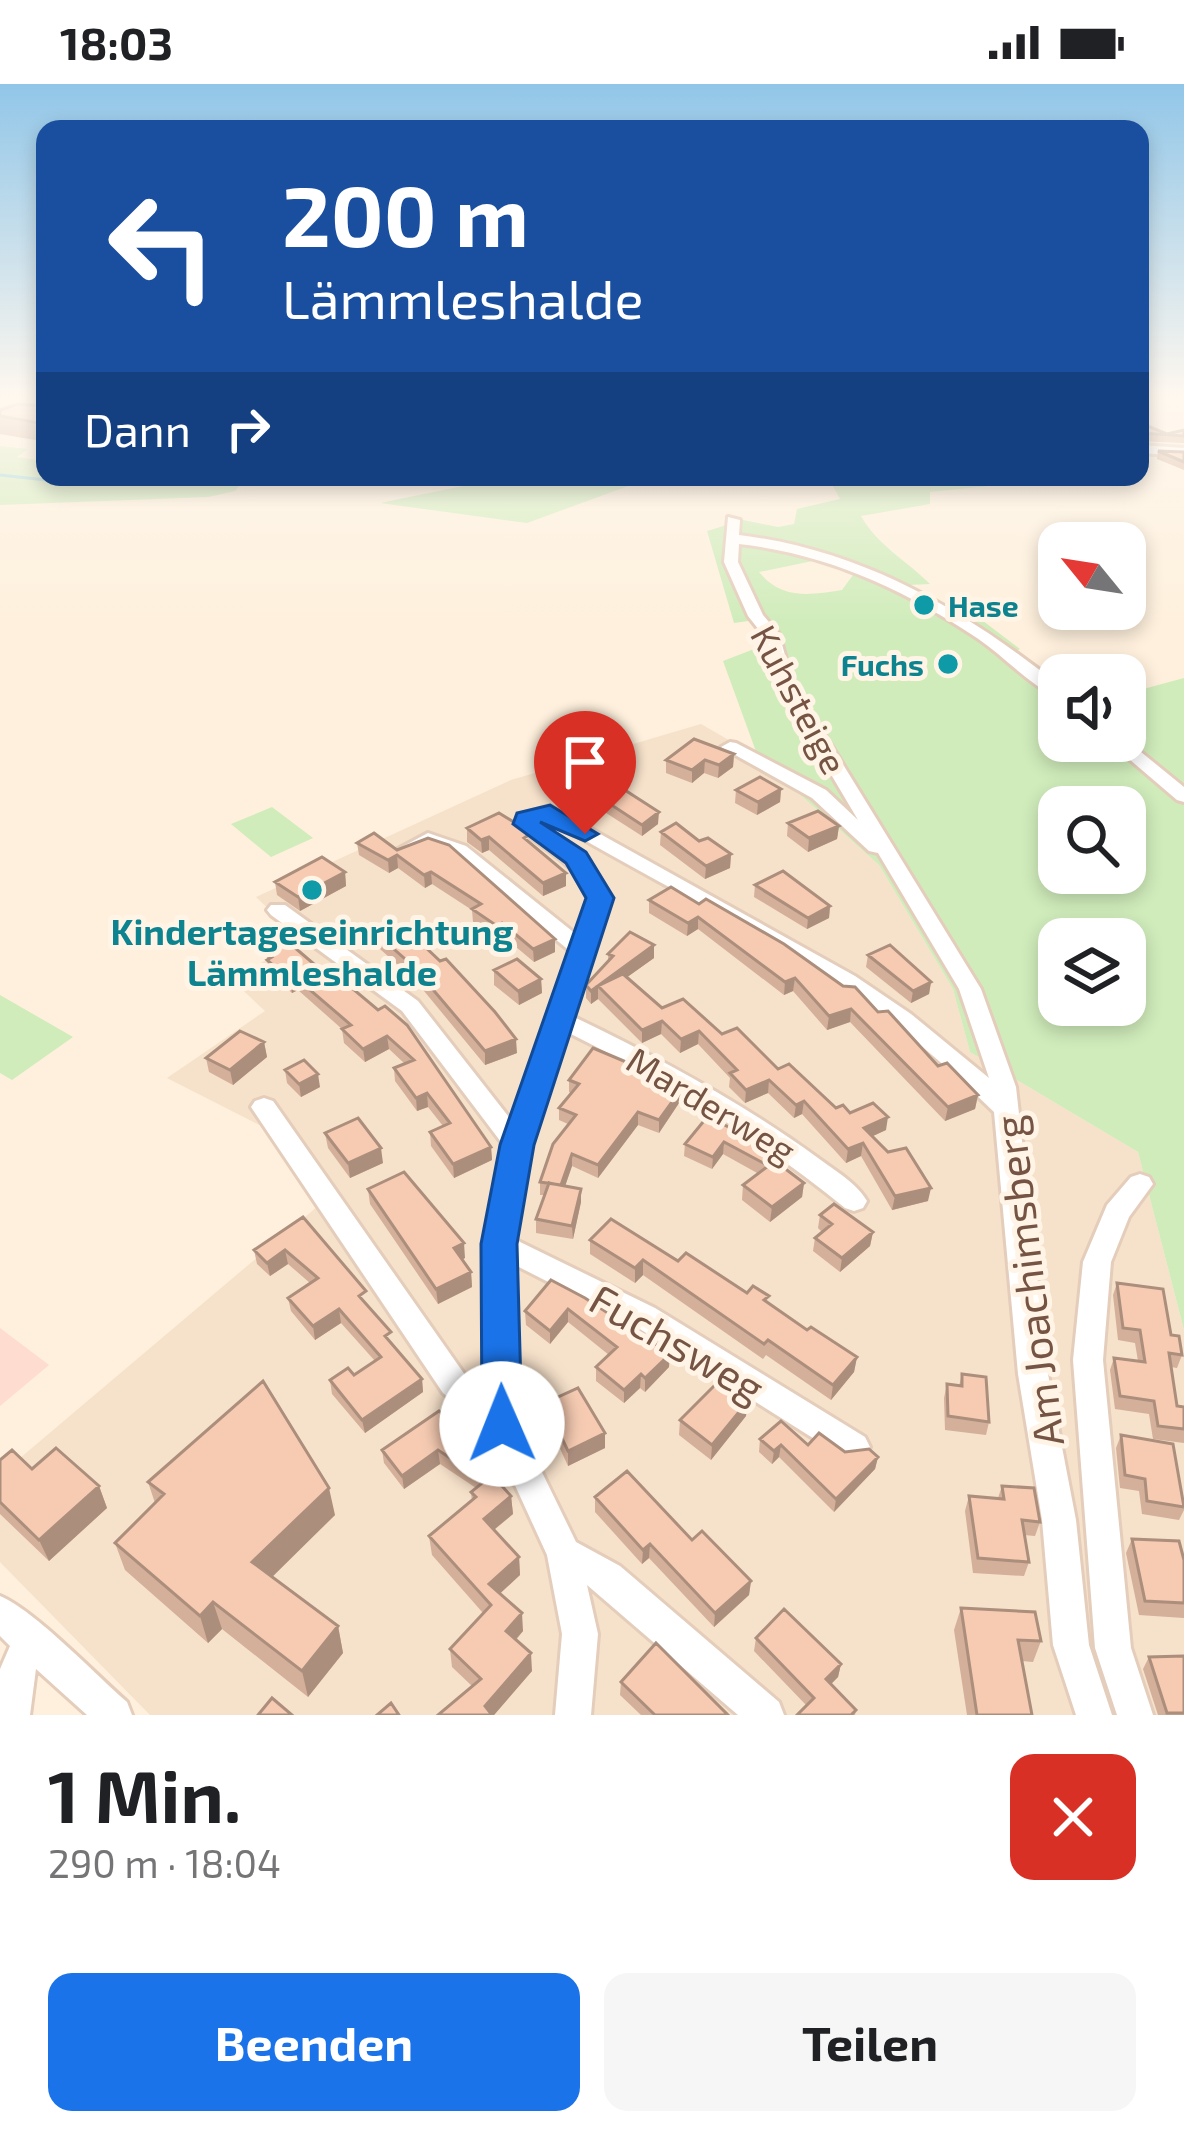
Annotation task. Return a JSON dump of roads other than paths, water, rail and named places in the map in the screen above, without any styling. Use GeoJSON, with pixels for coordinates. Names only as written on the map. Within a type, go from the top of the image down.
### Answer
{"type":"FeatureCollection","features":[{"type":"Feature","properties":{"kind":"street","name":"Kuhsteige"},"geometry":{"type":"LineString","coordinates":[[899,868],[809,730],[785,683],[771,634],[756,616],[731,562],[734,530],[821,551],[934,603],[1038,678]]}},
{"type":"Feature","properties":{"kind":"street"},"geometry":{"type":"LineString","coordinates":[[730,747],[819,794],[899,868]]}},
{"type":"Feature","properties":{"kind":"street"},"geometry":{"type":"LineString","coordinates":[[1143,762],[1184,796]]}},
{"type":"Feature","properties":{"kind":"street"},"geometry":{"type":"LineString","coordinates":[[573,1715],[580,1634],[564,1554],[502,1424],[499,1244],[517,1145],[600,898],[594,880],[576,858],[526,824],[530,814],[550,812],[656,878],[774,934],[900,1013],[1007,1110]]}},
{"type":"Feature","properties":{"kind":"street"},"geometry":{"type":"LineString","coordinates":[[401,853],[428,838],[459,850],[583,951]]}},
{"type":"Feature","properties":{"kind":"street","name":"Am Joachimsberg"},"geometry":{"type":"LineString","coordinates":[[899,868],[970,988],[1004,1087],[1029,1331],[1059,1520],[1071,1645],[1094,1715]]}},
{"type":"Feature","properties":{"kind":"street"},"geometry":{"type":"LineString","coordinates":[[278,910],[410,1006],[517,1145]]}},
{"type":"Feature","properties":{"kind":"street","name":"Marderweg"},"geometry":{"type":"LineString","coordinates":[[561,1019],[632,1053],[795,1151],[854,1201]]}},
{"type":"Feature","properties":{"kind":"street"},"geometry":{"type":"LineString","coordinates":[[264,1107],[454,1384],[502,1424]]}},
{"type":"Feature","properties":{"kind":"street","name":"Am Joachimsberg"},"geometry":{"type":"LineString","coordinates":[[1135,1715],[1113,1648],[1088,1360],[1097,1262],[1118,1212],[1140,1184]]}},
{"type":"Feature","properties":{"kind":"street","name":"Fuchsweg"},"geometry":{"type":"LineString","coordinates":[[499,1244],[645,1318],[854,1447]]}},
{"type":"Feature","properties":{"kind":"street"},"geometry":{"type":"LineString","coordinates":[[564,1554],[608,1578],[766,1715]]}},
{"type":"Feature","properties":{"kind":"street"},"geometry":{"type":"LineString","coordinates":[[0,1612],[114,1715]]}},
{"type":"Feature","properties":{"kind":"street"},"geometry":{"type":"LineString","coordinates":[[12,1715],[16,1676],[31,1639]]}},
{"type":"Feature","properties":{"kind":"waterway"},"geometry":{"type":"LineString","coordinates":[[0,475],[36,479]]}},
{"type":"Feature","properties":{"kind":"place","name":"Hase"},"geometry":{"type":"Point","coordinates":[924,605]}},
{"type":"Feature","properties":{"kind":"place","name":"Fuchs"},"geometry":{"type":"Point","coordinates":[948,664]}},
{"type":"Feature","properties":{"kind":"place","name":"Kindertageseinrichtung Lämmleshalde"},"geometry":{"type":"Point","coordinates":[312,890]}}]}
